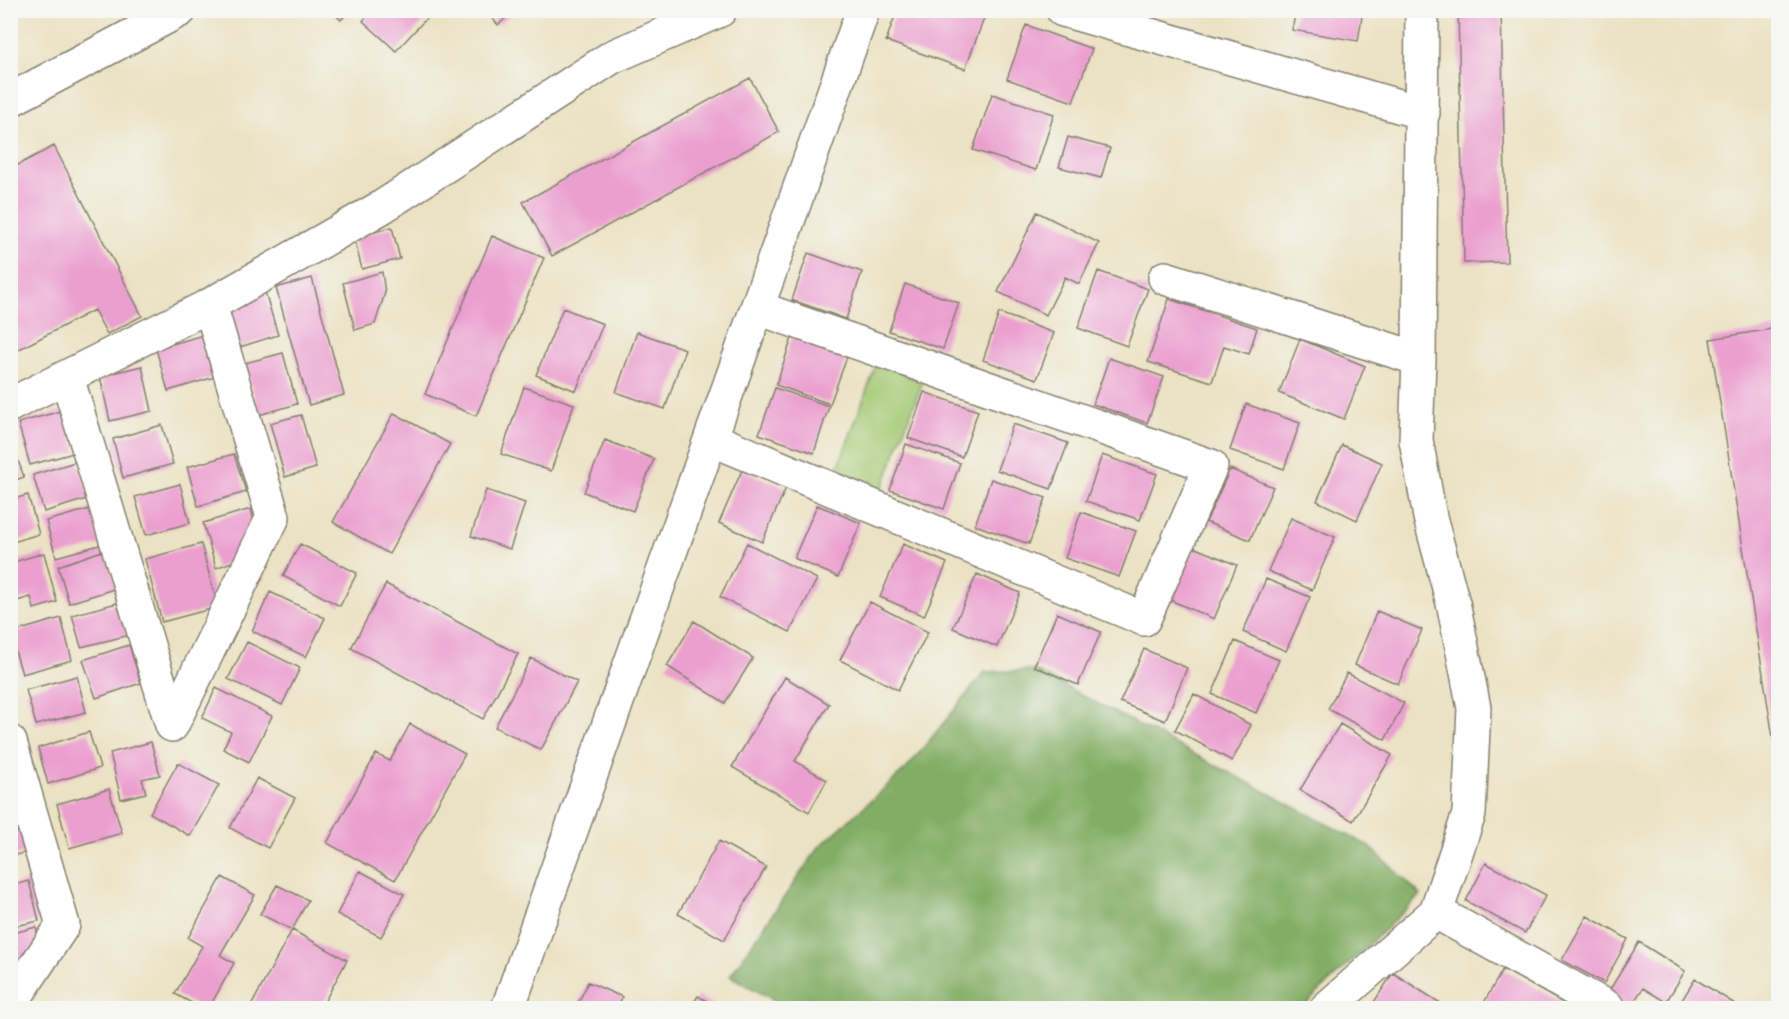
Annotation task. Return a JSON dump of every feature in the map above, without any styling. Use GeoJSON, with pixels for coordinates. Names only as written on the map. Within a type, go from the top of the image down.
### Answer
{"type":"FeatureCollection","features":[{"type":"Feature","properties":{"kind":"street"},"geometry":{"type":"LineString","coordinates":[[10,100],[180,10]]}},
{"type":"Feature","properties":{"kind":"street"},"geometry":{"type":"LineString","coordinates":[[10,405],[210,305],[381,207],[612,57],[720,10]]}},
{"type":"Feature","properties":{"kind":"street"},"geometry":{"type":"LineString","coordinates":[[507,1008],[759,308],[863,10]]}},
{"type":"Feature","properties":{"kind":"street"},"geometry":{"type":"LineString","coordinates":[[1063,10],[1423,113]]}},
{"type":"Feature","properties":{"kind":"street"},"geometry":{"type":"LineString","coordinates":[[1327,1008],[1436,912],[1469,814],[1474,708],[1454,608],[1430,517],[1416,440],[1423,113],[1422,10]]}},
{"type":"Feature","properties":{"kind":"street"},"geometry":{"type":"LineString","coordinates":[[1165,278],[1419,359]]}},
{"type":"Feature","properties":{"kind":"street"},"geometry":{"type":"LineString","coordinates":[[67,377],[172,725],[273,517],[210,305]]}},
{"type":"Feature","properties":{"kind":"street"},"geometry":{"type":"LineString","coordinates":[[711,439],[1144,619],[1211,466],[759,308]]}},
{"type":"Feature","properties":{"kind":"street"},"geometry":{"type":"LineString","coordinates":[[10,742],[63,925],[10,1005]]}},
{"type":"Feature","properties":{"kind":"street"},"geometry":{"type":"LineString","coordinates":[[1436,912],[1608,1008]]}},
{"type":"Feature","properties":{"kind":"green space"},"geometry":{"type":"Polygon","coordinates":[[[877,363],[923,381],[880,494],[834,478],[877,363]]]}},
{"type":"Feature","properties":{"kind":"green space"},"geometry":{"type":"Polygon","coordinates":[[[1034,670],[1369,846],[1421,895],[1302,1008],[788,1008],[730,976],[818,848],[907,768],[985,672],[1034,670]]]}},
{"type":"Feature","properties":{"kind":"building"},"geometry":{"type":"Polygon","coordinates":[[[330,10],[350,10],[341,20],[330,10]]]}},
{"type":"Feature","properties":{"kind":"building"},"geometry":{"type":"Polygon","coordinates":[[[372,10],[434,10],[396,51],[363,21],[372,10]]]}},
{"type":"Feature","properties":{"kind":"building"},"geometry":{"type":"Polygon","coordinates":[[[485,10],[515,10],[498,25],[485,10]]]}},
{"type":"Feature","properties":{"kind":"building"},"geometry":{"type":"Polygon","coordinates":[[[897,10],[979,10],[986,13],[965,69],[886,41],[897,10]]]}},
{"type":"Feature","properties":{"kind":"building"},"geometry":{"type":"Polygon","coordinates":[[[1296,10],[1363,10],[1358,41],[1292,30],[1296,10]]]}},
{"type":"Feature","properties":{"kind":"building"},"geometry":{"type":"Polygon","coordinates":[[[1458,10],[1501,10],[1507,262],[1464,263],[1458,10]]]}},
{"type":"Feature","properties":{"kind":"building"},"geometry":{"type":"Polygon","coordinates":[[[1026,25],[1092,49],[1073,102],[1007,79],[1026,25]]]}},
{"type":"Feature","properties":{"kind":"building"},"geometry":{"type":"Polygon","coordinates":[[[750,78],[779,132],[552,256],[523,202],[750,78]]]}},
{"type":"Feature","properties":{"kind":"building"},"geometry":{"type":"Polygon","coordinates":[[[992,94],[1054,114],[1036,170],[973,150],[992,94]]]}},
{"type":"Feature","properties":{"kind":"building"},"geometry":{"type":"Polygon","coordinates":[[[1068,137],[1110,148],[1101,178],[1059,167],[1068,137]]]}},
{"type":"Feature","properties":{"kind":"building"},"geometry":{"type":"Polygon","coordinates":[[[54,146],[142,316],[107,334],[94,310],[10,354],[10,169],[54,146]]]}},
{"type":"Feature","properties":{"kind":"building"},"geometry":{"type":"Polygon","coordinates":[[[1037,212],[1099,243],[1079,284],[1065,277],[1046,315],[998,292],[1037,212]]]}},
{"type":"Feature","properties":{"kind":"building"},"geometry":{"type":"Polygon","coordinates":[[[392,227],[400,259],[362,269],[354,238],[392,227]]]}},
{"type":"Feature","properties":{"kind":"building"},"geometry":{"type":"Polygon","coordinates":[[[492,236],[544,258],[476,416],[425,394],[492,236]]]}},
{"type":"Feature","properties":{"kind":"building"},"geometry":{"type":"Polygon","coordinates":[[[808,253],[862,272],[846,319],[792,300],[808,253]]]}},
{"type":"Feature","properties":{"kind":"building"},"geometry":{"type":"Polygon","coordinates":[[[1098,271],[1148,289],[1127,346],[1078,328],[1098,271]]]}},
{"type":"Feature","properties":{"kind":"building"},"geometry":{"type":"Polygon","coordinates":[[[382,272],[385,293],[375,324],[355,330],[343,283],[382,272]]]}},
{"type":"Feature","properties":{"kind":"building"},"geometry":{"type":"Polygon","coordinates":[[[312,278],[344,395],[309,405],[276,288],[312,278]]]}},
{"type":"Feature","properties":{"kind":"building"},"geometry":{"type":"Polygon","coordinates":[[[905,284],[959,303],[943,349],[889,331],[905,284]]]}},
{"type":"Feature","properties":{"kind":"building"},"geometry":{"type":"Polygon","coordinates":[[[265,292],[278,335],[240,347],[227,303],[265,292]]]}},
{"type":"Feature","properties":{"kind":"building"},"geometry":{"type":"Polygon","coordinates":[[[1169,299],[1257,328],[1249,354],[1224,346],[1212,382],[1148,362],[1169,299]]]}},
{"type":"Feature","properties":{"kind":"building"},"geometry":{"type":"Polygon","coordinates":[[[563,308],[603,324],[576,391],[536,375],[563,308]]]}},
{"type":"Feature","properties":{"kind":"building"},"geometry":{"type":"Polygon","coordinates":[[[999,313],[1054,333],[1037,379],[983,360],[999,313]]]}},
{"type":"Feature","properties":{"kind":"building"},"geometry":{"type":"Polygon","coordinates":[[[1778,328],[1778,763],[1777,763],[1710,339],[1778,328]]]}},
{"type":"Feature","properties":{"kind":"building"},"geometry":{"type":"Polygon","coordinates":[[[637,332],[685,349],[665,409],[616,392],[637,332]]]}},
{"type":"Feature","properties":{"kind":"building"},"geometry":{"type":"Polygon","coordinates":[[[203,335],[215,377],[168,391],[156,349],[203,335]]]}},
{"type":"Feature","properties":{"kind":"building"},"geometry":{"type":"Polygon","coordinates":[[[792,338],[847,357],[830,404],[776,385],[792,338]]]}},
{"type":"Feature","properties":{"kind":"building"},"geometry":{"type":"Polygon","coordinates":[[[1300,339],[1365,366],[1344,419],[1279,393],[1300,339]]]}},
{"type":"Feature","properties":{"kind":"building"},"geometry":{"type":"Polygon","coordinates":[[[283,353],[297,404],[259,415],[245,363],[283,353]]]}},
{"type":"Feature","properties":{"kind":"building"},"geometry":{"type":"Polygon","coordinates":[[[1109,358],[1164,377],[1147,423],[1093,404],[1109,358]]]}},
{"type":"Feature","properties":{"kind":"building"},"geometry":{"type":"Polygon","coordinates":[[[142,366],[152,411],[110,421],[100,376],[142,366]]]}},
{"type":"Feature","properties":{"kind":"building"},"geometry":{"type":"Polygon","coordinates":[[[524,387],[574,404],[551,471],[501,454],[524,387]]]}},
{"type":"Feature","properties":{"kind":"building"},"geometry":{"type":"Polygon","coordinates":[[[775,388],[829,406],[814,453],[759,434],[775,388]]]}},
{"type":"Feature","properties":{"kind":"building"},"geometry":{"type":"Polygon","coordinates":[[[924,392],[978,411],[962,457],[908,438],[924,392]]]}},
{"type":"Feature","properties":{"kind":"building"},"geometry":{"type":"Polygon","coordinates":[[[1246,404],[1300,423],[1284,469],[1230,450],[1246,404]]]}},
{"type":"Feature","properties":{"kind":"building"},"geometry":{"type":"Polygon","coordinates":[[[64,410],[77,452],[30,465],[18,423],[64,410]]]}},
{"type":"Feature","properties":{"kind":"building"},"geometry":{"type":"Polygon","coordinates":[[[394,413],[450,444],[389,554],[333,522],[394,413]]]}},
{"type":"Feature","properties":{"kind":"building"},"geometry":{"type":"Polygon","coordinates":[[[301,415],[316,468],[285,477],[270,423],[301,415]]]}},
{"type":"Feature","properties":{"kind":"building"},"geometry":{"type":"Polygon","coordinates":[[[1013,424],[1068,443],[1051,489],[997,470],[1013,424]]]}},
{"type":"Feature","properties":{"kind":"building"},"geometry":{"type":"Polygon","coordinates":[[[162,425],[173,464],[123,478],[113,439],[162,425]]]}},
{"type":"Feature","properties":{"kind":"building"},"geometry":{"type":"Polygon","coordinates":[[[10,438],[24,477],[10,482],[10,438]]]}},
{"type":"Feature","properties":{"kind":"building"},"geometry":{"type":"Polygon","coordinates":[[[605,440],[654,459],[633,511],[584,492],[605,440]]]}},
{"type":"Feature","properties":{"kind":"building"},"geometry":{"type":"Polygon","coordinates":[[[906,444],[960,463],[944,509],[890,490],[906,444]]]}},
{"type":"Feature","properties":{"kind":"building"},"geometry":{"type":"Polygon","coordinates":[[[1342,445],[1382,463],[1357,520],[1317,501],[1342,445]]]}},
{"type":"Feature","properties":{"kind":"building"},"geometry":{"type":"Polygon","coordinates":[[[234,454],[246,492],[198,506],[187,467],[234,454]]]}},
{"type":"Feature","properties":{"kind":"building"},"geometry":{"type":"Polygon","coordinates":[[[1102,455],[1157,474],[1140,520],[1086,501],[1102,455]]]}},
{"type":"Feature","properties":{"kind":"building"},"geometry":{"type":"Polygon","coordinates":[[[78,461],[90,498],[44,512],[33,475],[78,461]]]}},
{"type":"Feature","properties":{"kind":"building"},"geometry":{"type":"Polygon","coordinates":[[[1230,469],[1273,487],[1250,540],[1206,522],[1230,469]]]}},
{"type":"Feature","properties":{"kind":"building"},"geometry":{"type":"Polygon","coordinates":[[[742,470],[786,488],[762,542],[719,523],[742,470]]]}},
{"type":"Feature","properties":{"kind":"building"},"geometry":{"type":"Polygon","coordinates":[[[991,479],[1046,498],[1029,544],[975,525],[991,479]]]}},
{"type":"Feature","properties":{"kind":"building"},"geometry":{"type":"Polygon","coordinates":[[[180,484],[190,523],[146,535],[135,497],[180,484]]]}},
{"type":"Feature","properties":{"kind":"building"},"geometry":{"type":"Polygon","coordinates":[[[486,490],[525,503],[510,549],[471,536],[486,490]]]}},
{"type":"Feature","properties":{"kind":"building"},"geometry":{"type":"Polygon","coordinates":[[[28,495],[39,534],[10,543],[10,500],[28,495]]]}},
{"type":"Feature","properties":{"kind":"building"},"geometry":{"type":"Polygon","coordinates":[[[817,505],[861,523],[838,577],[794,558],[817,505]]]}},
{"type":"Feature","properties":{"kind":"building"},"geometry":{"type":"Polygon","coordinates":[[[94,508],[103,544],[56,557],[46,521],[94,508]]]}},
{"type":"Feature","properties":{"kind":"building"},"geometry":{"type":"Polygon","coordinates":[[[251,509],[257,532],[240,559],[216,568],[203,523],[251,509]]]}},
{"type":"Feature","properties":{"kind":"building"},"geometry":{"type":"Polygon","coordinates":[[[1081,512],[1136,531],[1119,577],[1065,558],[1081,512]]]}},
{"type":"Feature","properties":{"kind":"building"},"geometry":{"type":"Polygon","coordinates":[[[1291,518],[1335,537],[1312,590],[1268,571],[1291,518]]]}},
{"type":"Feature","properties":{"kind":"building"},"geometry":{"type":"Polygon","coordinates":[[[747,543],[817,579],[790,632],[720,597],[747,543]]]}},
{"type":"Feature","properties":{"kind":"building"},"geometry":{"type":"Polygon","coordinates":[[[201,544],[218,607],[162,622],[145,559],[201,544]]]}},
{"type":"Feature","properties":{"kind":"building"},"geometry":{"type":"Polygon","coordinates":[[[300,544],[357,573],[340,606],[283,576],[300,544]]]}},
{"type":"Feature","properties":{"kind":"building"},"geometry":{"type":"Polygon","coordinates":[[[903,544],[947,563],[924,616],[880,597],[903,544]]]}},
{"type":"Feature","properties":{"kind":"building"},"geometry":{"type":"Polygon","coordinates":[[[1193,547],[1237,565],[1214,619],[1170,600],[1193,547]]]}},
{"type":"Feature","properties":{"kind":"building"},"geometry":{"type":"Polygon","coordinates":[[[105,550],[117,588],[69,603],[58,566],[105,550]]]}},
{"type":"Feature","properties":{"kind":"building"},"geometry":{"type":"Polygon","coordinates":[[[44,553],[57,602],[34,609],[31,597],[10,603],[10,563],[44,553]]]}},
{"type":"Feature","properties":{"kind":"building"},"geometry":{"type":"Polygon","coordinates":[[[977,574],[1020,593],[997,647],[953,628],[977,574]]]}},
{"type":"Feature","properties":{"kind":"building"},"geometry":{"type":"Polygon","coordinates":[[[1266,579],[1310,597],[1286,651],[1243,632],[1266,579]]]}},
{"type":"Feature","properties":{"kind":"building"},"geometry":{"type":"Polygon","coordinates":[[[386,584],[518,654],[483,719],[351,648],[386,584]]]}},
{"type":"Feature","properties":{"kind":"building"},"geometry":{"type":"Polygon","coordinates":[[[270,592],[325,618],[306,657],[252,631],[270,592]]]}},
{"type":"Feature","properties":{"kind":"building"},"geometry":{"type":"Polygon","coordinates":[[[121,602],[130,635],[81,647],[72,615],[121,602]]]}},
{"type":"Feature","properties":{"kind":"building"},"geometry":{"type":"Polygon","coordinates":[[[870,602],[928,632],[898,690],[840,660],[870,602]]]}},
{"type":"Feature","properties":{"kind":"building"},"geometry":{"type":"Polygon","coordinates":[[[1377,611],[1422,630],[1398,684],[1355,665],[1377,611]]]}},
{"type":"Feature","properties":{"kind":"building"},"geometry":{"type":"Polygon","coordinates":[[[1057,613],[1101,632],[1078,685],[1034,666],[1057,613]]]}},
{"type":"Feature","properties":{"kind":"building"},"geometry":{"type":"Polygon","coordinates":[[[61,618],[72,660],[22,674],[10,633],[61,618]]]}},
{"type":"Feature","properties":{"kind":"building"},"geometry":{"type":"Polygon","coordinates":[[[694,621],[753,658],[725,703],[667,666],[694,621]]]}},
{"type":"Feature","properties":{"kind":"building"},"geometry":{"type":"Polygon","coordinates":[[[1235,641],[1279,660],[1256,713],[1212,694],[1235,641]]]}},
{"type":"Feature","properties":{"kind":"building"},"geometry":{"type":"Polygon","coordinates":[[[247,642],[300,668],[282,705],[228,679],[247,642]]]}},
{"type":"Feature","properties":{"kind":"building"},"geometry":{"type":"Polygon","coordinates":[[[129,645],[141,683],[96,698],[83,660],[129,645]]]}},
{"type":"Feature","properties":{"kind":"building"},"geometry":{"type":"Polygon","coordinates":[[[1144,649],[1187,668],[1165,721],[1120,702],[1144,649]]]}},
{"type":"Feature","properties":{"kind":"building"},"geometry":{"type":"Polygon","coordinates":[[[531,658],[577,682],[541,750],[495,727],[531,658]]]}},
{"type":"Feature","properties":{"kind":"building"},"geometry":{"type":"Polygon","coordinates":[[[1347,673],[1404,703],[1385,740],[1328,709],[1347,673]]]}},
{"type":"Feature","properties":{"kind":"building"},"geometry":{"type":"Polygon","coordinates":[[[77,676],[86,712],[36,725],[26,690],[77,676]]]}},
{"type":"Feature","properties":{"kind":"building"},"geometry":{"type":"Polygon","coordinates":[[[785,677],[829,704],[795,761],[827,780],[809,812],[732,767],[785,677]]]}},
{"type":"Feature","properties":{"kind":"building"},"geometry":{"type":"Polygon","coordinates":[[[216,688],[272,716],[249,762],[223,749],[231,732],[202,718],[216,688]]]}},
{"type":"Feature","properties":{"kind":"building"},"geometry":{"type":"Polygon","coordinates":[[[1194,694],[1251,725],[1232,761],[1175,730],[1194,694]]]}},
{"type":"Feature","properties":{"kind":"building"},"geometry":{"type":"Polygon","coordinates":[[[410,724],[465,754],[395,880],[327,843],[376,754],[390,761],[410,724]]]}},
{"type":"Feature","properties":{"kind":"building"},"geometry":{"type":"Polygon","coordinates":[[[1340,724],[1392,755],[1353,821],[1300,790],[1340,724]]]}},
{"type":"Feature","properties":{"kind":"building"},"geometry":{"type":"Polygon","coordinates":[[[89,732],[100,768],[48,784],[38,748],[89,732]]]}},
{"type":"Feature","properties":{"kind":"building"},"geometry":{"type":"Polygon","coordinates":[[[151,742],[160,775],[142,779],[146,793],[121,799],[110,753],[151,742]]]}},
{"type":"Feature","properties":{"kind":"building"},"geometry":{"type":"Polygon","coordinates":[[[178,763],[219,785],[190,836],[150,813],[178,763]]]}},
{"type":"Feature","properties":{"kind":"building"},"geometry":{"type":"Polygon","coordinates":[[[257,778],[295,798],[268,848],[230,828],[257,778]]]}},
{"type":"Feature","properties":{"kind":"building"},"geometry":{"type":"Polygon","coordinates":[[[109,789],[122,833],[69,848],[57,804],[109,789]]]}},
{"type":"Feature","properties":{"kind":"building"},"geometry":{"type":"Polygon","coordinates":[[[23,830],[29,852],[10,856],[10,834],[23,830]]]}},
{"type":"Feature","properties":{"kind":"building"},"geometry":{"type":"Polygon","coordinates":[[[719,841],[766,867],[724,940],[678,914],[719,841]]]}},
{"type":"Feature","properties":{"kind":"building"},"geometry":{"type":"Polygon","coordinates":[[[1486,863],[1546,895],[1525,933],[1466,901],[1486,863]]]}},
{"type":"Feature","properties":{"kind":"building"},"geometry":{"type":"Polygon","coordinates":[[[360,871],[404,894],[381,937],[337,914],[360,871]]]}},
{"type":"Feature","properties":{"kind":"building"},"geometry":{"type":"Polygon","coordinates":[[[222,877],[255,895],[220,955],[234,963],[209,1008],[201,1008],[175,994],[202,946],[188,938],[222,877]]]}},
{"type":"Feature","properties":{"kind":"building"},"geometry":{"type":"Polygon","coordinates":[[[29,881],[39,921],[10,927],[10,886],[29,881]]]}},
{"type":"Feature","properties":{"kind":"building"},"geometry":{"type":"Polygon","coordinates":[[[277,885],[308,900],[292,930],[260,914],[277,885]]]}},
{"type":"Feature","properties":{"kind":"building"},"geometry":{"type":"Polygon","coordinates":[[[1587,916],[1628,939],[1604,983],[1562,960],[1587,916]]]}},
{"type":"Feature","properties":{"kind":"building"},"geometry":{"type":"Polygon","coordinates":[[[36,927],[39,940],[10,977],[10,934],[36,927]]]}},
{"type":"Feature","properties":{"kind":"building"},"geometry":{"type":"Polygon","coordinates":[[[292,930],[347,960],[321,1008],[250,1008],[292,930]]]}},
{"type":"Feature","properties":{"kind":"building"},"geometry":{"type":"Polygon","coordinates":[[[1639,942],[1685,971],[1666,1002],[1643,988],[1632,1005],[1609,991],[1639,942]]]}},
{"type":"Feature","properties":{"kind":"building"},"geometry":{"type":"Polygon","coordinates":[[[1503,969],[1572,1008],[1487,1008],[1482,1006],[1503,969]]]}},
{"type":"Feature","properties":{"kind":"building"},"geometry":{"type":"Polygon","coordinates":[[[1393,973],[1445,1006],[1443,1008],[1370,1008],[1393,973]]]}},
{"type":"Feature","properties":{"kind":"building"},"geometry":{"type":"Polygon","coordinates":[[[1695,979],[1735,1004],[1732,1008],[1677,1008],[1695,979]]]}},
{"type":"Feature","properties":{"kind":"building"},"geometry":{"type":"Polygon","coordinates":[[[588,982],[622,997],[618,1008],[576,1008],[588,982]]]}},
{"type":"Feature","properties":{"kind":"building"},"geometry":{"type":"Polygon","coordinates":[[[698,996],[719,1008],[690,1008],[698,996]]]}}]}
